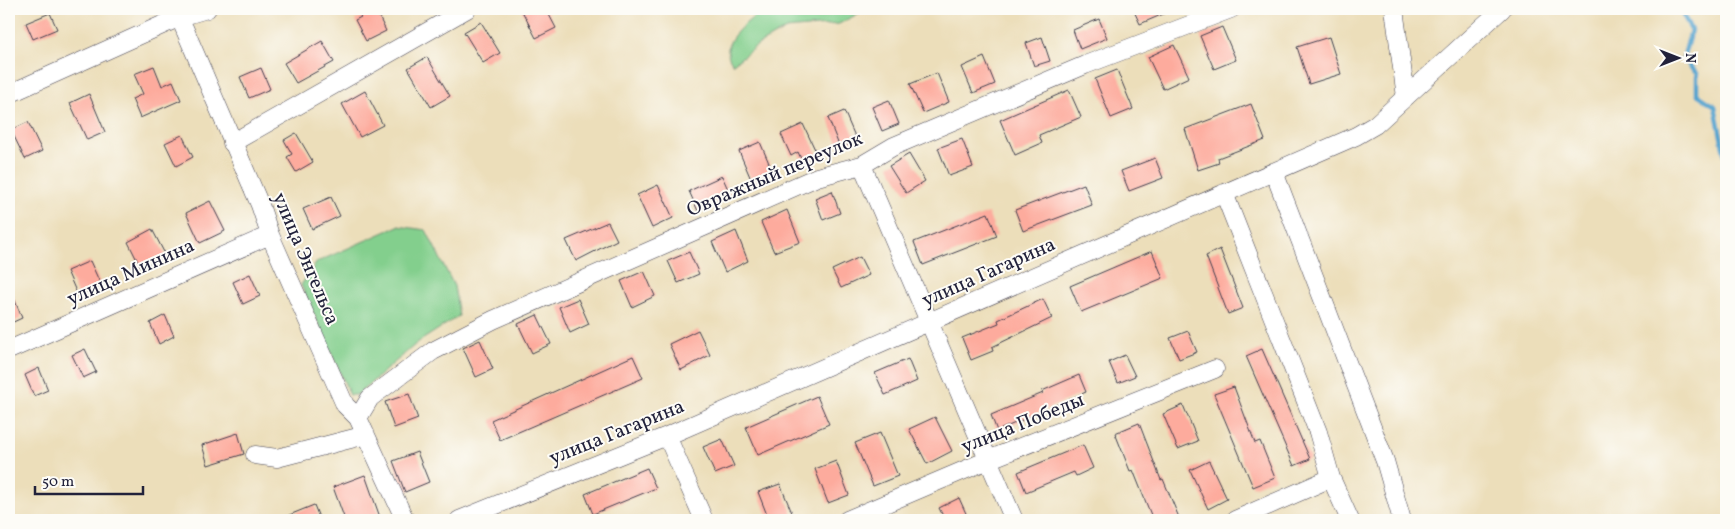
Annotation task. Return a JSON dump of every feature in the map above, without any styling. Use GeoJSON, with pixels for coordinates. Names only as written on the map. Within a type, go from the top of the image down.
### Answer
{"type":"FeatureCollection","features":[{"type":"Feature","properties":{"kind":"street"},"geometry":{"type":"LineString","coordinates":[[9,94],[178,13],[207,9]]}},
{"type":"Feature","properties":{"kind":"street"},"geometry":{"type":"LineString","coordinates":[[232,143],[467,9]]}},
{"type":"Feature","properties":{"kind":"street","name":"Овражный переулок"},"geometry":{"type":"LineString","coordinates":[[358,418],[370,398],[433,351],[493,320],[817,177],[862,165],[894,146],[921,134],[1085,65],[1231,9]]}},
{"type":"Feature","properties":{"kind":"street"},"geometry":{"type":"LineString","coordinates":[[1394,9],[1406,97]]}},
{"type":"Feature","properties":{"kind":"street","name":"улица Гагарина"},"geometry":{"type":"LineString","coordinates":[[459,520],[668,436],[1356,136],[1375,125],[1502,9]]}},
{"type":"Feature","properties":{"kind":"street","name":"улица Энгельса"},"geometry":{"type":"LineString","coordinates":[[178,13],[260,205],[270,235],[345,405],[358,418],[405,520]]}},
{"type":"Feature","properties":{"kind":"street"},"geometry":{"type":"LineString","coordinates":[[862,165],[1014,520]]}},
{"type":"Feature","properties":{"kind":"street"},"geometry":{"type":"LineString","coordinates":[[1274,172],[1385,461],[1402,520]]}},
{"type":"Feature","properties":{"kind":"street"},"geometry":{"type":"LineString","coordinates":[[1224,193],[1318,432],[1332,478],[1350,520]]}},
{"type":"Feature","properties":{"kind":"street","name":"улица Минина"},"geometry":{"type":"LineString","coordinates":[[9,350],[270,235]]}},
{"type":"Feature","properties":{"kind":"street","name":"улица Победы"},"geometry":{"type":"LineString","coordinates":[[847,520],[988,460],[1215,369]]}},
{"type":"Feature","properties":{"kind":"street"},"geometry":{"type":"LineString","coordinates":[[255,455],[276,458],[366,435]]}},
{"type":"Feature","properties":{"kind":"street"},"geometry":{"type":"LineString","coordinates":[[668,436],[704,520]]}},
{"type":"Feature","properties":{"kind":"street"},"geometry":{"type":"LineString","coordinates":[[1235,520],[1332,478]]}},
{"type":"Feature","properties":{"kind":"green space"},"geometry":{"type":"Polygon","coordinates":[[[763,9],[867,9],[839,24],[786,29],[759,44],[733,64],[728,48],[731,40],[743,26],[763,9]]]}},
{"type":"Feature","properties":{"kind":"green space"},"geometry":{"type":"Polygon","coordinates":[[[398,226],[426,230],[454,286],[459,316],[417,343],[357,395],[350,395],[301,285],[317,262],[398,226]]]}},
{"type":"Feature","properties":{"kind":"building"},"geometry":{"type":"Polygon","coordinates":[[[356,9],[375,9],[386,31],[366,41],[355,20],[361,17],[356,9]]]}},
{"type":"Feature","properties":{"kind":"building"},"geometry":{"type":"Polygon","coordinates":[[[521,9],[546,9],[556,28],[536,38],[521,9]]]}},
{"type":"Feature","properties":{"kind":"building"},"geometry":{"type":"Polygon","coordinates":[[[1133,9],[1175,9],[1140,24],[1133,9]]]}},
{"type":"Feature","properties":{"kind":"building"},"geometry":{"type":"Polygon","coordinates":[[[50,13],[57,29],[33,39],[26,23],[50,13]]]}},
{"type":"Feature","properties":{"kind":"building"},"geometry":{"type":"Polygon","coordinates":[[[1099,19],[1107,38],[1080,49],[1073,30],[1099,19]]]}},
{"type":"Feature","properties":{"kind":"building"},"geometry":{"type":"Polygon","coordinates":[[[481,22],[500,53],[483,63],[464,32],[481,22]]]}},
{"type":"Feature","properties":{"kind":"building"},"geometry":{"type":"Polygon","coordinates":[[[1222,27],[1236,60],[1214,69],[1200,36],[1222,27]]]}},
{"type":"Feature","properties":{"kind":"building"},"geometry":{"type":"Polygon","coordinates":[[[1042,37],[1050,61],[1034,66],[1026,43],[1042,37]]]}},
{"type":"Feature","properties":{"kind":"building"},"geometry":{"type":"Polygon","coordinates":[[[1329,37],[1341,74],[1309,84],[1297,47],[1329,37]]]}},
{"type":"Feature","properties":{"kind":"building"},"geometry":{"type":"Polygon","coordinates":[[[322,41],[334,62],[296,83],[284,63],[322,41]]]}},
{"type":"Feature","properties":{"kind":"building"},"geometry":{"type":"Polygon","coordinates":[[[1174,45],[1189,77],[1163,89],[1148,57],[1174,45]]]}},
{"type":"Feature","properties":{"kind":"building"},"geometry":{"type":"Polygon","coordinates":[[[427,57],[450,96],[431,107],[408,68],[427,57]]]}},
{"type":"Feature","properties":{"kind":"building"},"geometry":{"type":"Polygon","coordinates":[[[984,57],[995,84],[973,93],[962,67],[984,57]]]}},
{"type":"Feature","properties":{"kind":"building"},"geometry":{"type":"Polygon","coordinates":[[[154,66],[162,86],[173,81],[181,100],[140,118],[132,99],[143,94],[134,74],[154,66]]]}},
{"type":"Feature","properties":{"kind":"building"},"geometry":{"type":"Polygon","coordinates":[[[261,68],[270,89],[249,98],[240,77],[261,68]]]}},
{"type":"Feature","properties":{"kind":"building"},"geometry":{"type":"Polygon","coordinates":[[[1117,70],[1133,109],[1111,118],[1095,79],[1117,70]]]}},
{"type":"Feature","properties":{"kind":"building"},"geometry":{"type":"Polygon","coordinates":[[[937,73],[949,102],[923,113],[910,84],[937,73]]]}},
{"type":"Feature","properties":{"kind":"building"},"geometry":{"type":"Polygon","coordinates":[[[1069,90],[1081,117],[1039,135],[1042,143],[1015,155],[1000,120],[1069,90]]]}},
{"type":"Feature","properties":{"kind":"building"},"geometry":{"type":"Polygon","coordinates":[[[365,91],[383,125],[360,137],[342,104],[365,91]]]}},
{"type":"Feature","properties":{"kind":"building"},"geometry":{"type":"Polygon","coordinates":[[[89,94],[105,132],[87,140],[70,103],[89,94]]]}},
{"type":"Feature","properties":{"kind":"building"},"geometry":{"type":"Polygon","coordinates":[[[889,100],[899,124],[882,131],[872,107],[889,100]]]}},
{"type":"Feature","properties":{"kind":"building"},"geometry":{"type":"Polygon","coordinates":[[[1251,104],[1265,140],[1218,158],[1219,163],[1198,170],[1185,129],[1251,104]]]}},
{"type":"Feature","properties":{"kind":"building"},"geometry":{"type":"Polygon","coordinates":[[[844,111],[857,141],[840,148],[828,118],[844,111]]]}},
{"type":"Feature","properties":{"kind":"building"},"geometry":{"type":"Polygon","coordinates":[[[28,122],[42,151],[25,159],[11,130],[28,122]]]}},
{"type":"Feature","properties":{"kind":"building"},"geometry":{"type":"Polygon","coordinates":[[[803,124],[818,156],[803,163],[798,152],[791,156],[781,134],[803,124]]]}},
{"type":"Feature","properties":{"kind":"building"},"geometry":{"type":"Polygon","coordinates":[[[296,133],[313,162],[296,172],[287,157],[292,154],[284,140],[296,133]]]}},
{"type":"Feature","properties":{"kind":"building"},"geometry":{"type":"Polygon","coordinates":[[[182,135],[193,157],[176,166],[165,143],[182,135]]]}},
{"type":"Feature","properties":{"kind":"building"},"geometry":{"type":"Polygon","coordinates":[[[962,139],[973,167],[949,176],[938,148],[962,139]]]}},
{"type":"Feature","properties":{"kind":"building"},"geometry":{"type":"Polygon","coordinates":[[[760,142],[774,175],[753,184],[739,151],[760,142]]]}},
{"type":"Feature","properties":{"kind":"building"},"geometry":{"type":"Polygon","coordinates":[[[909,154],[925,181],[906,193],[889,166],[909,154]]]}},
{"type":"Feature","properties":{"kind":"building"},"geometry":{"type":"Polygon","coordinates":[[[1155,158],[1163,178],[1129,191],[1121,171],[1155,158]]]}},
{"type":"Feature","properties":{"kind":"building"},"geometry":{"type":"Polygon","coordinates":[[[722,176],[731,196],[698,211],[689,191],[722,176]]]}},
{"type":"Feature","properties":{"kind":"building"},"geometry":{"type":"Polygon","coordinates":[[[1084,184],[1092,205],[1023,231],[1015,210],[1084,184]]]}},
{"type":"Feature","properties":{"kind":"building"},"geometry":{"type":"Polygon","coordinates":[[[658,185],[673,218],[652,228],[637,195],[658,185]]]}},
{"type":"Feature","properties":{"kind":"building"},"geometry":{"type":"Polygon","coordinates":[[[832,191],[840,213],[823,220],[815,198],[832,191]]]}},
{"type":"Feature","properties":{"kind":"building"},"geometry":{"type":"Polygon","coordinates":[[[331,197],[340,216],[312,229],[303,209],[331,197]]]}},
{"type":"Feature","properties":{"kind":"building"},"geometry":{"type":"Polygon","coordinates":[[[210,201],[225,231],[200,243],[186,213],[210,201]]]}},
{"type":"Feature","properties":{"kind":"building"},"geometry":{"type":"Polygon","coordinates":[[[787,210],[800,242],[774,252],[761,222],[787,210]]]}},
{"type":"Feature","properties":{"kind":"building"},"geometry":{"type":"Polygon","coordinates":[[[988,213],[997,236],[923,265],[914,242],[988,213]]]}},
{"type":"Feature","properties":{"kind":"building"},"geometry":{"type":"Polygon","coordinates":[[[608,222],[617,240],[576,261],[566,240],[608,222]]]}},
{"type":"Feature","properties":{"kind":"building"},"geometry":{"type":"Polygon","coordinates":[[[152,229],[166,256],[141,268],[128,242],[152,229]]]}},
{"type":"Feature","properties":{"kind":"building"},"geometry":{"type":"Polygon","coordinates":[[[736,231],[748,261],[725,272],[712,242],[736,231]]]}},
{"type":"Feature","properties":{"kind":"building"},"geometry":{"type":"Polygon","coordinates":[[[1220,249],[1243,308],[1228,314],[1206,256],[1220,249]]]}},
{"type":"Feature","properties":{"kind":"building"},"geometry":{"type":"Polygon","coordinates":[[[1152,251],[1163,278],[1081,312],[1070,286],[1152,251]]]}},
{"type":"Feature","properties":{"kind":"building"},"geometry":{"type":"Polygon","coordinates":[[[689,252],[699,274],[678,283],[668,261],[689,252]]]}},
{"type":"Feature","properties":{"kind":"building"},"geometry":{"type":"Polygon","coordinates":[[[860,257],[869,275],[841,288],[832,270],[860,257]]]}},
{"type":"Feature","properties":{"kind":"building"},"geometry":{"type":"Polygon","coordinates":[[[90,261],[101,285],[78,296],[67,271],[90,261]]]}},
{"type":"Feature","properties":{"kind":"building"},"geometry":{"type":"Polygon","coordinates":[[[644,271],[655,296],[632,307],[621,281],[644,271]]]}},
{"type":"Feature","properties":{"kind":"building"},"geometry":{"type":"Polygon","coordinates":[[[250,274],[260,296],[243,304],[233,282],[250,274]]]}},
{"type":"Feature","properties":{"kind":"building"},"geometry":{"type":"Polygon","coordinates":[[[9,286],[22,318],[9,324],[9,286]]]}},
{"type":"Feature","properties":{"kind":"building"},"geometry":{"type":"Polygon","coordinates":[[[578,299],[589,324],[570,333],[559,307],[578,299]]]}},
{"type":"Feature","properties":{"kind":"building"},"geometry":{"type":"Polygon","coordinates":[[[1043,299],[1052,318],[992,347],[993,351],[971,360],[962,338],[999,323],[998,320],[1043,299]]]}},
{"type":"Feature","properties":{"kind":"building"},"geometry":{"type":"Polygon","coordinates":[[[165,315],[174,336],[159,344],[150,323],[165,315]]]}},
{"type":"Feature","properties":{"kind":"building"},"geometry":{"type":"Polygon","coordinates":[[[537,315],[551,344],[532,353],[518,324],[537,315]]]}},
{"type":"Feature","properties":{"kind":"building"},"geometry":{"type":"Polygon","coordinates":[[[698,330],[710,355],[681,370],[669,344],[698,330]]]}},
{"type":"Feature","properties":{"kind":"building"},"geometry":{"type":"Polygon","coordinates":[[[1188,331],[1197,352],[1179,359],[1170,338],[1188,331]]]}},
{"type":"Feature","properties":{"kind":"building"},"geometry":{"type":"Polygon","coordinates":[[[480,340],[493,369],[476,377],[463,348],[480,340]]]}},
{"type":"Feature","properties":{"kind":"building"},"geometry":{"type":"Polygon","coordinates":[[[85,349],[96,372],[83,378],[72,355],[85,349]]]}},
{"type":"Feature","properties":{"kind":"building"},"geometry":{"type":"Polygon","coordinates":[[[1262,349],[1310,459],[1294,466],[1246,356],[1262,349]]]}},
{"type":"Feature","properties":{"kind":"building"},"geometry":{"type":"Polygon","coordinates":[[[1125,355],[1135,376],[1118,383],[1109,362],[1125,355]]]}},
{"type":"Feature","properties":{"kind":"building"},"geometry":{"type":"Polygon","coordinates":[[[633,356],[643,378],[500,440],[491,420],[633,356]]]}},
{"type":"Feature","properties":{"kind":"building"},"geometry":{"type":"Polygon","coordinates":[[[908,359],[917,381],[885,395],[875,373],[908,359]]]}},
{"type":"Feature","properties":{"kind":"building"},"geometry":{"type":"Polygon","coordinates":[[[39,368],[48,390],[34,396],[25,375],[39,368]]]}},
{"type":"Feature","properties":{"kind":"building"},"geometry":{"type":"Polygon","coordinates":[[[1079,375],[1086,392],[997,431],[991,415],[1079,375]]]}},
{"type":"Feature","properties":{"kind":"building"},"geometry":{"type":"Polygon","coordinates":[[[1234,387],[1255,443],[1260,441],[1275,478],[1253,487],[1214,394],[1234,387]]]}},
{"type":"Feature","properties":{"kind":"building"},"geometry":{"type":"Polygon","coordinates":[[[409,394],[418,419],[394,428],[385,402],[409,394]]]}},
{"type":"Feature","properties":{"kind":"building"},"geometry":{"type":"Polygon","coordinates":[[[817,396],[829,424],[758,455],[746,427],[817,396]]]}},
{"type":"Feature","properties":{"kind":"building"},"geometry":{"type":"Polygon","coordinates":[[[1183,405],[1198,441],[1178,449],[1163,414],[1183,405]]]}},
{"type":"Feature","properties":{"kind":"building"},"geometry":{"type":"Polygon","coordinates":[[[935,417],[952,451],[927,464],[909,429],[935,417]]]}},
{"type":"Feature","properties":{"kind":"building"},"geometry":{"type":"Polygon","coordinates":[[[1139,423],[1161,480],[1163,479],[1180,520],[1153,520],[1133,470],[1130,471],[1115,433],[1139,423]]]}},
{"type":"Feature","properties":{"kind":"building"},"geometry":{"type":"Polygon","coordinates":[[[238,433],[244,454],[208,465],[202,445],[238,433]]]}},
{"type":"Feature","properties":{"kind":"building"},"geometry":{"type":"Polygon","coordinates":[[[880,433],[898,476],[873,486],[855,443],[880,433]]]}},
{"type":"Feature","properties":{"kind":"building"},"geometry":{"type":"Polygon","coordinates":[[[722,439],[734,466],[715,474],[703,447],[722,439]]]}},
{"type":"Feature","properties":{"kind":"building"},"geometry":{"type":"Polygon","coordinates":[[[1083,445],[1093,468],[1076,476],[1074,472],[1026,492],[1018,472],[1083,445]]]}},
{"type":"Feature","properties":{"kind":"building"},"geometry":{"type":"Polygon","coordinates":[[[417,452],[429,482],[405,492],[393,461],[417,452]]]}},
{"type":"Feature","properties":{"kind":"building"},"geometry":{"type":"Polygon","coordinates":[[[836,461],[849,495],[828,503],[815,469],[836,461]]]}},
{"type":"Feature","properties":{"kind":"building"},"geometry":{"type":"Polygon","coordinates":[[[1209,461],[1227,499],[1208,509],[1190,470],[1209,461]]]}},
{"type":"Feature","properties":{"kind":"building"},"geometry":{"type":"Polygon","coordinates":[[[647,468],[656,488],[593,514],[585,494],[647,468]]]}},
{"type":"Feature","properties":{"kind":"building"},"geometry":{"type":"Polygon","coordinates":[[[365,475],[381,520],[345,520],[333,487],[365,475]]]}},
{"type":"Feature","properties":{"kind":"building"},"geometry":{"type":"Polygon","coordinates":[[[780,484],[795,520],[769,520],[758,492],[780,484]]]}},
{"type":"Feature","properties":{"kind":"building"},"geometry":{"type":"Polygon","coordinates":[[[959,498],[969,520],[945,520],[939,508],[959,498]]]}},
{"type":"Feature","properties":{"kind":"building"},"geometry":{"type":"Polygon","coordinates":[[[314,505],[320,520],[277,520],[314,505]]]}},
{"type":"Feature","properties":{"kind":"waterway"},"geometry":{"type":"LineString","coordinates":[[1680,9],[1691,30],[1683,59],[1697,73],[1697,94],[1715,106],[1726,162]]}}]}
